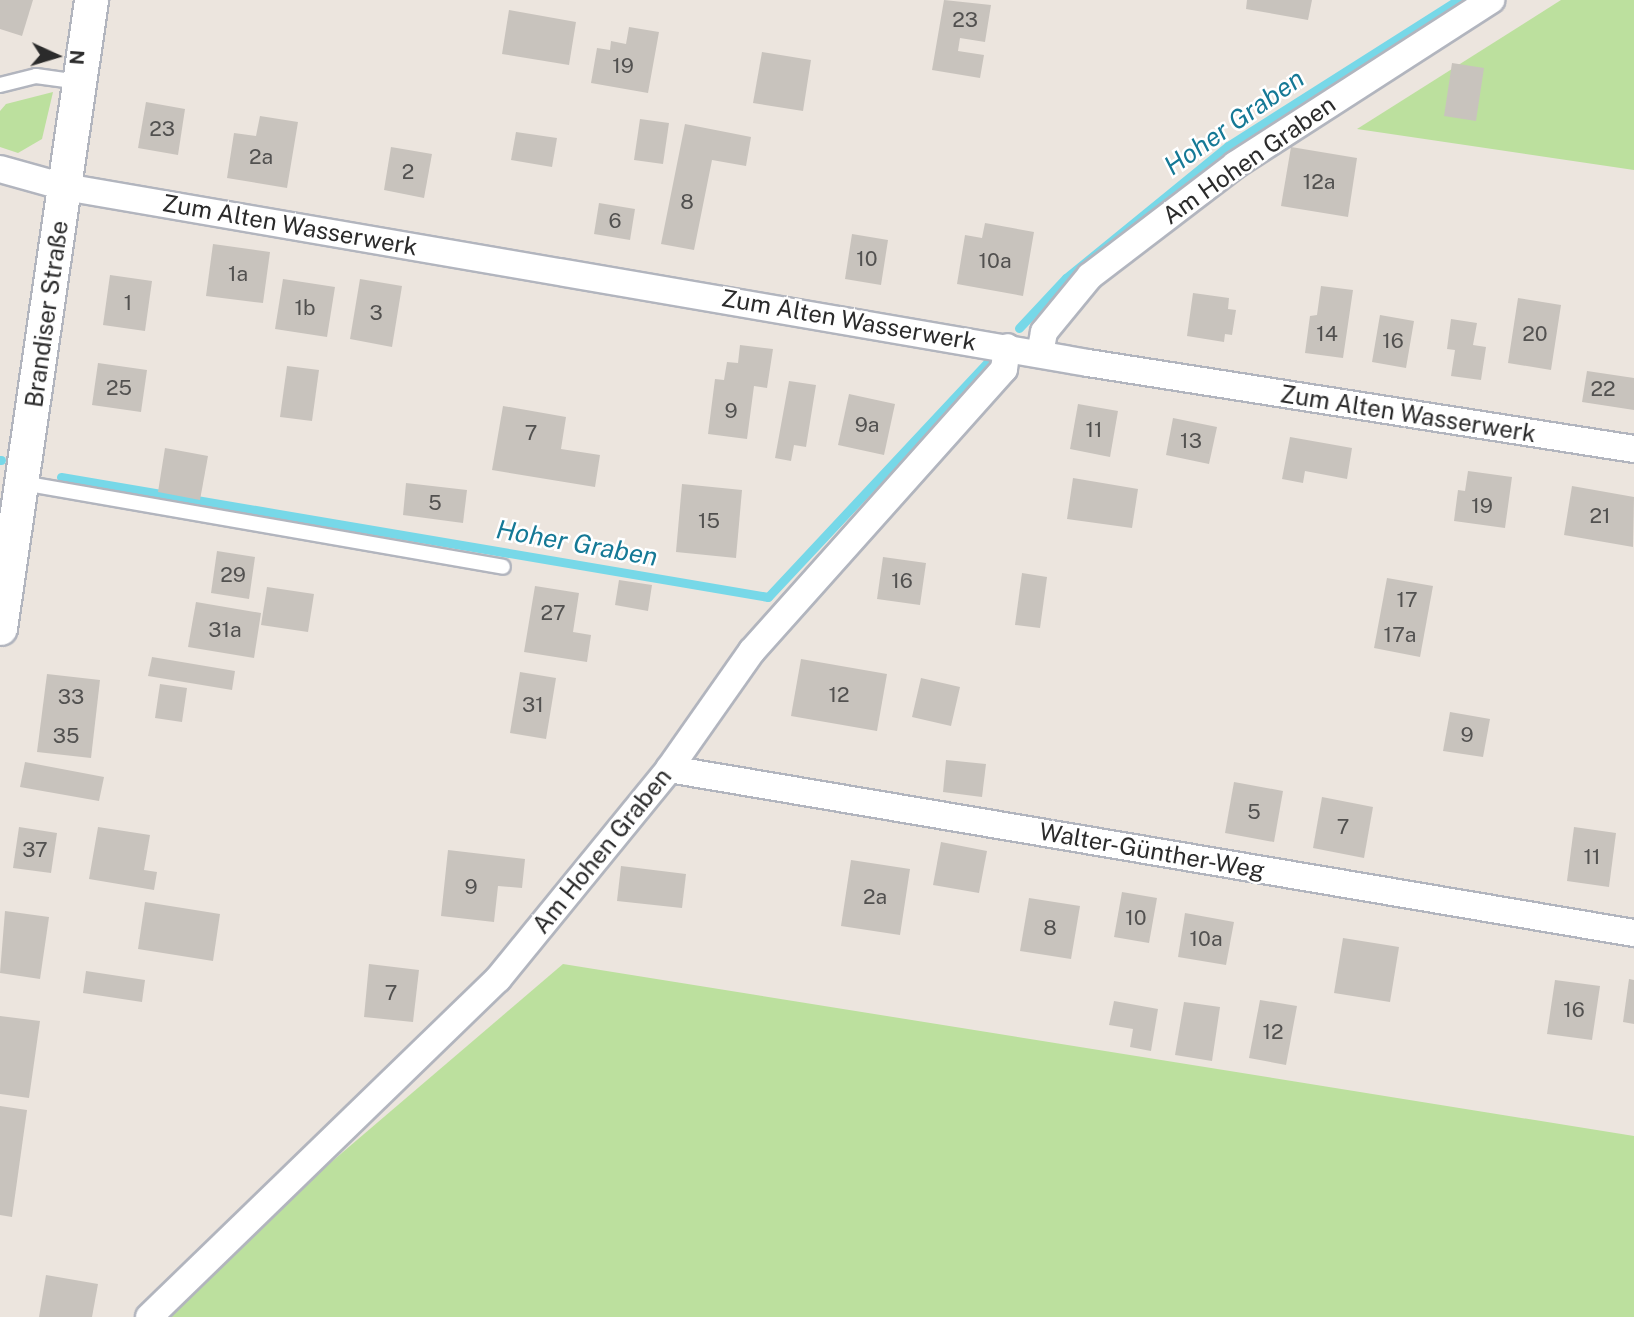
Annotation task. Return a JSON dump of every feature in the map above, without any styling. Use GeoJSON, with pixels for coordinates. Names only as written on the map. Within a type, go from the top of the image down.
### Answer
{"type":"FeatureCollection","features":[{"type":"Feature","properties":{"kind":"street","name":"Brandiser Straße"},"geometry":{"type":"LineString","coordinates":[[0,628],[91,0]]}},
{"type":"Feature","properties":{"kind":"street","name":"Am Hohen Graben"},"geometry":{"type":"LineString","coordinates":[[1040,353],[1044,332],[1090,276],[1235,165],[1491,0]]}},
{"type":"Feature","properties":{"kind":"street","name":"Zum Alten Wasserwerk"},"geometry":{"type":"LineString","coordinates":[[0,169],[65,187],[1040,353],[1634,450]]}},
{"type":"Feature","properties":{"kind":"street","name":"Am Hohen Graben"},"geometry":{"type":"LineString","coordinates":[[149,1317],[498,979],[669,769],[752,651],[1004,369],[1007,347]]}},
{"type":"Feature","properties":{"kind":"street","name":"Walter-Günther-Weg"},"geometry":{"type":"LineString","coordinates":[[669,769],[1634,933]]}},
{"type":"Feature","properties":{"kind":"lane"},"geometry":{"type":"LineString","coordinates":[[0,85],[36,76],[79,82]]}},
{"type":"Feature","properties":{"kind":"lane"},"geometry":{"type":"LineString","coordinates":[[23,483],[503,567]]}},
{"type":"Feature","properties":{"kind":"green space"},"geometry":{"type":"Polygon","coordinates":[[[1561,0],[1634,0],[1634,170],[1357,129],[1561,0]]]}},
{"type":"Feature","properties":{"kind":"green space"},"geometry":{"type":"Polygon","coordinates":[[[53,92],[42,139],[18,153],[0,147],[0,111],[6,104],[53,92]]]}},
{"type":"Feature","properties":{"kind":"green space"},"geometry":{"type":"Polygon","coordinates":[[[563,964],[1634,1136],[1634,1317],[150,1317],[563,964]]]}},
{"type":"Feature","properties":{"kind":"building"},"geometry":{"type":"Polygon","coordinates":[[[0,0],[33,0],[22,36],[0,29],[0,0]]]}},
{"type":"Feature","properties":{"kind":"building"},"geometry":{"type":"Polygon","coordinates":[[[944,0],[991,5],[985,42],[960,38],[958,51],[984,55],[980,78],[932,70],[944,0]]]}},
{"type":"Feature","properties":{"kind":"building"},"geometry":{"type":"Polygon","coordinates":[[[1247,0],[1312,0],[1308,20],[1246,9],[1247,0]]]}},
{"type":"Feature","properties":{"kind":"building"},"geometry":{"type":"Polygon","coordinates":[[[509,10],[576,22],[569,65],[502,54],[509,10]]]}},
{"type":"Feature","properties":{"kind":"building"},"geometry":{"type":"Polygon","coordinates":[[[629,27],[659,32],[648,93],[591,83],[597,48],[610,50],[611,41],[626,44],[629,27]]]}},
{"type":"Feature","properties":{"kind":"building"},"geometry":{"type":"Polygon","coordinates":[[[762,52],[811,60],[803,111],[753,103],[762,52]]]}},
{"type":"Feature","properties":{"kind":"building"},"geometry":{"type":"Polygon","coordinates":[[[1452,63],[1484,68],[1476,121],[1444,116],[1452,63]]]}},
{"type":"Feature","properties":{"kind":"building"},"geometry":{"type":"Polygon","coordinates":[[[146,102],[185,109],[178,155],[138,148],[146,102]]]}},
{"type":"Feature","properties":{"kind":"building"},"geometry":{"type":"Polygon","coordinates":[[[260,116],[298,122],[287,188],[227,178],[234,133],[256,136],[260,116]]]}},
{"type":"Feature","properties":{"kind":"building"},"geometry":{"type":"Polygon","coordinates":[[[640,119],[669,123],[663,164],[634,160],[640,119]]]}},
{"type":"Feature","properties":{"kind":"building"},"geometry":{"type":"Polygon","coordinates":[[[685,124],[751,137],[746,166],[712,160],[694,250],[661,244],[685,124]]]}},
{"type":"Feature","properties":{"kind":"building"},"geometry":{"type":"Polygon","coordinates":[[[516,132],[557,138],[552,167],[511,160],[516,132]]]}},
{"type":"Feature","properties":{"kind":"building"},"geometry":{"type":"Polygon","coordinates":[[[391,147],[432,154],[424,198],[384,190],[391,147]]]}},
{"type":"Feature","properties":{"kind":"building"},"geometry":{"type":"Polygon","coordinates":[[[1291,147],[1357,158],[1348,217],[1281,206],[1291,147]]]}},
{"type":"Feature","properties":{"kind":"building"},"geometry":{"type":"Polygon","coordinates":[[[599,203],[635,209],[630,240],[594,234],[599,203]]]}},
{"type":"Feature","properties":{"kind":"building"},"geometry":{"type":"Polygon","coordinates":[[[985,223],[1034,232],[1023,296],[957,284],[965,235],[982,238],[985,223]]]}},
{"type":"Feature","properties":{"kind":"building"},"geometry":{"type":"Polygon","coordinates":[[[852,234],[888,240],[881,285],[845,279],[852,234]]]}},
{"type":"Feature","properties":{"kind":"building"},"geometry":{"type":"Polygon","coordinates":[[[213,244],[270,252],[263,303],[206,296],[213,244]]]}},
{"type":"Feature","properties":{"kind":"building"},"geometry":{"type":"Polygon","coordinates":[[[110,275],[152,281],[145,331],[103,325],[110,275]]]}},
{"type":"Feature","properties":{"kind":"building"},"geometry":{"type":"Polygon","coordinates":[[[283,279],[335,287],[327,337],[275,329],[283,279]]]}},
{"type":"Feature","properties":{"kind":"building"},"geometry":{"type":"Polygon","coordinates":[[[360,279],[402,286],[392,347],[350,339],[360,279]]]}},
{"type":"Feature","properties":{"kind":"building"},"geometry":{"type":"Polygon","coordinates":[[[1321,286],[1353,290],[1343,358],[1305,353],[1310,316],[1317,315],[1321,286]]]}},
{"type":"Feature","properties":{"kind":"building"},"geometry":{"type":"Polygon","coordinates":[[[1193,293],[1229,298],[1228,309],[1236,310],[1232,335],[1225,334],[1224,342],[1187,336],[1193,293]]]}},
{"type":"Feature","properties":{"kind":"building"},"geometry":{"type":"Polygon","coordinates":[[[1518,298],[1561,305],[1551,370],[1508,363],[1518,298]]]}},
{"type":"Feature","properties":{"kind":"building"},"geometry":{"type":"Polygon","coordinates":[[[1380,315],[1414,321],[1406,368],[1372,362],[1380,315]]]}},
{"type":"Feature","properties":{"kind":"building"},"geometry":{"type":"Polygon","coordinates":[[[1451,319],[1477,323],[1473,345],[1486,347],[1481,380],[1451,376],[1455,350],[1447,349],[1451,319]]]}},
{"type":"Feature","properties":{"kind":"building"},"geometry":{"type":"Polygon","coordinates":[[[740,345],[773,349],[767,388],[754,386],[747,439],[708,434],[715,379],[724,380],[727,362],[738,363],[740,345]]]}},
{"type":"Feature","properties":{"kind":"building"},"geometry":{"type":"Polygon","coordinates":[[[98,363],[147,370],[141,412],[92,405],[98,363]]]}},
{"type":"Feature","properties":{"kind":"building"},"geometry":{"type":"Polygon","coordinates":[[[287,366],[319,370],[312,421],[280,417],[287,366]]]}},
{"type":"Feature","properties":{"kind":"building"},"geometry":{"type":"Polygon","coordinates":[[[1587,371],[1634,378],[1634,410],[1582,402],[1587,371]]]}},
{"type":"Feature","properties":{"kind":"building"},"geometry":{"type":"Polygon","coordinates":[[[789,381],[816,385],[806,447],[794,445],[791,461],[775,458],[789,381]]]}},
{"type":"Feature","properties":{"kind":"building"},"geometry":{"type":"Polygon","coordinates":[[[849,394],[895,404],[884,455],[838,445],[849,394]]]}},
{"type":"Feature","properties":{"kind":"building"},"geometry":{"type":"Polygon","coordinates":[[[1078,404],[1118,411],[1110,457],[1070,449],[1078,404]]]}},
{"type":"Feature","properties":{"kind":"building"},"geometry":{"type":"Polygon","coordinates":[[[503,406],[566,417],[561,449],[600,455],[595,487],[492,470],[503,406]]]}},
{"type":"Feature","properties":{"kind":"building"},"geometry":{"type":"Polygon","coordinates":[[[1173,418],[1217,427],[1209,464],[1166,455],[1173,418]]]}},
{"type":"Feature","properties":{"kind":"building"},"geometry":{"type":"Polygon","coordinates":[[[1290,437],[1352,448],[1347,479],[1305,471],[1303,483],[1282,479],[1290,437]]]}},
{"type":"Feature","properties":{"kind":"building"},"geometry":{"type":"Polygon","coordinates":[[[165,448],[208,456],[200,500],[158,492],[165,448]]]}},
{"type":"Feature","properties":{"kind":"building"},"geometry":{"type":"Polygon","coordinates":[[[1468,471],[1512,477],[1505,528],[1454,521],[1458,490],[1465,491],[1468,471]]]}},
{"type":"Feature","properties":{"kind":"building"},"geometry":{"type":"Polygon","coordinates":[[[1073,478],[1138,489],[1132,528],[1067,519],[1073,478]]]}},
{"type":"Feature","properties":{"kind":"building"},"geometry":{"type":"Polygon","coordinates":[[[406,483],[467,490],[463,523],[403,515],[406,483]]]}},
{"type":"Feature","properties":{"kind":"building"},"geometry":{"type":"Polygon","coordinates":[[[682,484],[742,490],[736,558],[676,552],[682,484]]]}},
{"type":"Feature","properties":{"kind":"building"},"geometry":{"type":"Polygon","coordinates":[[[1572,486],[1634,497],[1633,547],[1564,535],[1572,486]]]}},
{"type":"Feature","properties":{"kind":"building"},"geometry":{"type":"Polygon","coordinates":[[[217,551],[255,557],[249,599],[211,593],[217,551]]]}},
{"type":"Feature","properties":{"kind":"building"},"geometry":{"type":"Polygon","coordinates":[[[883,557],[926,563],[920,605],[877,599],[883,557]]]}},
{"type":"Feature","properties":{"kind":"building"},"geometry":{"type":"Polygon","coordinates":[[[1022,573],[1047,577],[1040,628],[1015,625],[1022,573]]]}},
{"type":"Feature","properties":{"kind":"building"},"geometry":{"type":"Polygon","coordinates":[[[1387,578],[1433,586],[1420,657],[1374,648],[1387,578]]]}},
{"type":"Feature","properties":{"kind":"building"},"geometry":{"type":"Polygon","coordinates":[[[619,580],[652,585],[648,611],[615,605],[619,580]]]}},
{"type":"Feature","properties":{"kind":"building"},"geometry":{"type":"Polygon","coordinates":[[[535,586],[579,593],[573,632],[591,635],[587,662],[524,652],[535,586]]]}},
{"type":"Feature","properties":{"kind":"building"},"geometry":{"type":"Polygon","coordinates":[[[267,587],[314,594],[308,632],[261,625],[267,587]]]}},
{"type":"Feature","properties":{"kind":"building"},"geometry":{"type":"Polygon","coordinates":[[[196,602],[261,613],[254,658],[188,647],[196,602]]]}},
{"type":"Feature","properties":{"kind":"building"},"geometry":{"type":"Polygon","coordinates":[[[152,657],[235,671],[232,690],[148,676],[152,657]]]}},
{"type":"Feature","properties":{"kind":"building"},"geometry":{"type":"Polygon","coordinates":[[[801,659],[887,674],[877,731],[791,716],[801,659]]]}},
{"type":"Feature","properties":{"kind":"building"},"geometry":{"type":"Polygon","coordinates":[[[520,672],[556,678],[546,739],[510,733],[520,672]]]}},
{"type":"Feature","properties":{"kind":"building"},"geometry":{"type":"Polygon","coordinates":[[[47,674],[100,680],[91,758],[37,752],[47,674]]]}},
{"type":"Feature","properties":{"kind":"building"},"geometry":{"type":"Polygon","coordinates":[[[921,678],[960,687],[951,726],[912,717],[921,678]]]}},
{"type":"Feature","properties":{"kind":"building"},"geometry":{"type":"Polygon","coordinates":[[[160,684],[187,688],[182,722],[155,718],[160,684]]]}},
{"type":"Feature","properties":{"kind":"building"},"geometry":{"type":"Polygon","coordinates":[[[1450,712],[1490,719],[1483,757],[1443,751],[1450,712]]]}},
{"type":"Feature","properties":{"kind":"building"},"geometry":{"type":"Polygon","coordinates":[[[946,760],[986,764],[982,797],[943,792],[946,760]]]}},
{"type":"Feature","properties":{"kind":"building"},"geometry":{"type":"Polygon","coordinates":[[[25,762],[104,777],[99,801],[20,787],[25,762]]]}},
{"type":"Feature","properties":{"kind":"building"},"geometry":{"type":"Polygon","coordinates":[[[1234,782],[1283,791],[1274,842],[1225,833],[1234,782]]]}},
{"type":"Feature","properties":{"kind":"building"},"geometry":{"type":"Polygon","coordinates":[[[1322,797],[1373,807],[1364,858],[1313,848],[1322,797]]]}},
{"type":"Feature","properties":{"kind":"building"},"geometry":{"type":"Polygon","coordinates":[[[19,827],[57,833],[51,873],[13,868],[19,827]]]}},
{"type":"Feature","properties":{"kind":"building"},"geometry":{"type":"Polygon","coordinates":[[[98,827],[150,835],[144,870],[157,872],[154,890],[89,879],[98,827]]]}},
{"type":"Feature","properties":{"kind":"building"},"geometry":{"type":"Polygon","coordinates":[[[1574,827],[1616,833],[1609,887],[1567,881],[1574,827]]]}},
{"type":"Feature","properties":{"kind":"building"},"geometry":{"type":"Polygon","coordinates":[[[941,842],[987,851],[979,893],[933,885],[941,842]]]}},
{"type":"Feature","properties":{"kind":"building"},"geometry":{"type":"Polygon","coordinates":[[[448,850],[525,859],[522,888],[498,886],[494,922],[441,916],[448,850]]]}},
{"type":"Feature","properties":{"kind":"building"},"geometry":{"type":"Polygon","coordinates":[[[851,860],[910,869],[900,935],[841,926],[851,860]]]}},
{"type":"Feature","properties":{"kind":"building"},"geometry":{"type":"Polygon","coordinates":[[[621,866],[686,874],[682,908],[617,901],[621,866]]]}},
{"type":"Feature","properties":{"kind":"building"},"geometry":{"type":"Polygon","coordinates":[[[1122,892],[1157,898],[1149,943],[1114,937],[1122,892]]]}},
{"type":"Feature","properties":{"kind":"building"},"geometry":{"type":"Polygon","coordinates":[[[1029,898],[1080,906],[1071,959],[1020,951],[1029,898]]]}},
{"type":"Feature","properties":{"kind":"building"},"geometry":{"type":"Polygon","coordinates":[[[145,902],[220,914],[213,961],[138,949],[145,902]]]}},
{"type":"Feature","properties":{"kind":"building"},"geometry":{"type":"Polygon","coordinates":[[[5,911],[49,917],[40,979],[0,973],[5,911]]]}},
{"type":"Feature","properties":{"kind":"building"},"geometry":{"type":"Polygon","coordinates":[[[1185,913],[1234,922],[1226,965],[1178,957],[1185,913]]]}},
{"type":"Feature","properties":{"kind":"building"},"geometry":{"type":"Polygon","coordinates":[[[1343,938],[1399,947],[1390,1002],[1334,993],[1343,938]]]}},
{"type":"Feature","properties":{"kind":"building"},"geometry":{"type":"Polygon","coordinates":[[[369,964],[419,970],[413,1022],[364,1017],[369,964]]]}},
{"type":"Feature","properties":{"kind":"building"},"geometry":{"type":"Polygon","coordinates":[[[86,971],[145,980],[142,1002],[83,993],[86,971]]]}},
{"type":"Feature","properties":{"kind":"building"},"geometry":{"type":"Polygon","coordinates":[[[1629,979],[1634,980],[1634,1024],[1623,1022],[1629,979]]]}},
{"type":"Feature","properties":{"kind":"building"},"geometry":{"type":"Polygon","coordinates":[[[1555,980],[1600,986],[1592,1040],[1547,1034],[1555,980]]]}},
{"type":"Feature","properties":{"kind":"building"},"geometry":{"type":"Polygon","coordinates":[[[1260,1000],[1297,1006],[1286,1065],[1249,1058],[1260,1000]]]}},
{"type":"Feature","properties":{"kind":"building"},"geometry":{"type":"Polygon","coordinates":[[[1114,1001],[1158,1009],[1151,1051],[1130,1047],[1133,1029],[1109,1025],[1114,1001]]]}},
{"type":"Feature","properties":{"kind":"building"},"geometry":{"type":"Polygon","coordinates":[[[1184,1002],[1220,1007],[1212,1061],[1175,1055],[1184,1002]]]}},
{"type":"Feature","properties":{"kind":"building"},"geometry":{"type":"Polygon","coordinates":[[[0,1016],[40,1021],[29,1098],[0,1094],[0,1016]]]}},
{"type":"Feature","properties":{"kind":"building"},"geometry":{"type":"Polygon","coordinates":[[[0,1106],[27,1110],[12,1217],[0,1215],[0,1106]]]}},
{"type":"Feature","properties":{"kind":"building"},"geometry":{"type":"Polygon","coordinates":[[[46,1275],[98,1284],[92,1317],[39,1317],[46,1275]]]}},
{"type":"Feature","properties":{"kind":"waterway","name":"Hoher Graben"},"geometry":{"type":"LineString","coordinates":[[1019,328],[1066,278],[1228,146],[1458,0]]}},
{"type":"Feature","properties":{"kind":"waterway","name":"Hoher Graben"},"geometry":{"type":"LineString","coordinates":[[61,477],[768,597],[989,361]]}}]}
